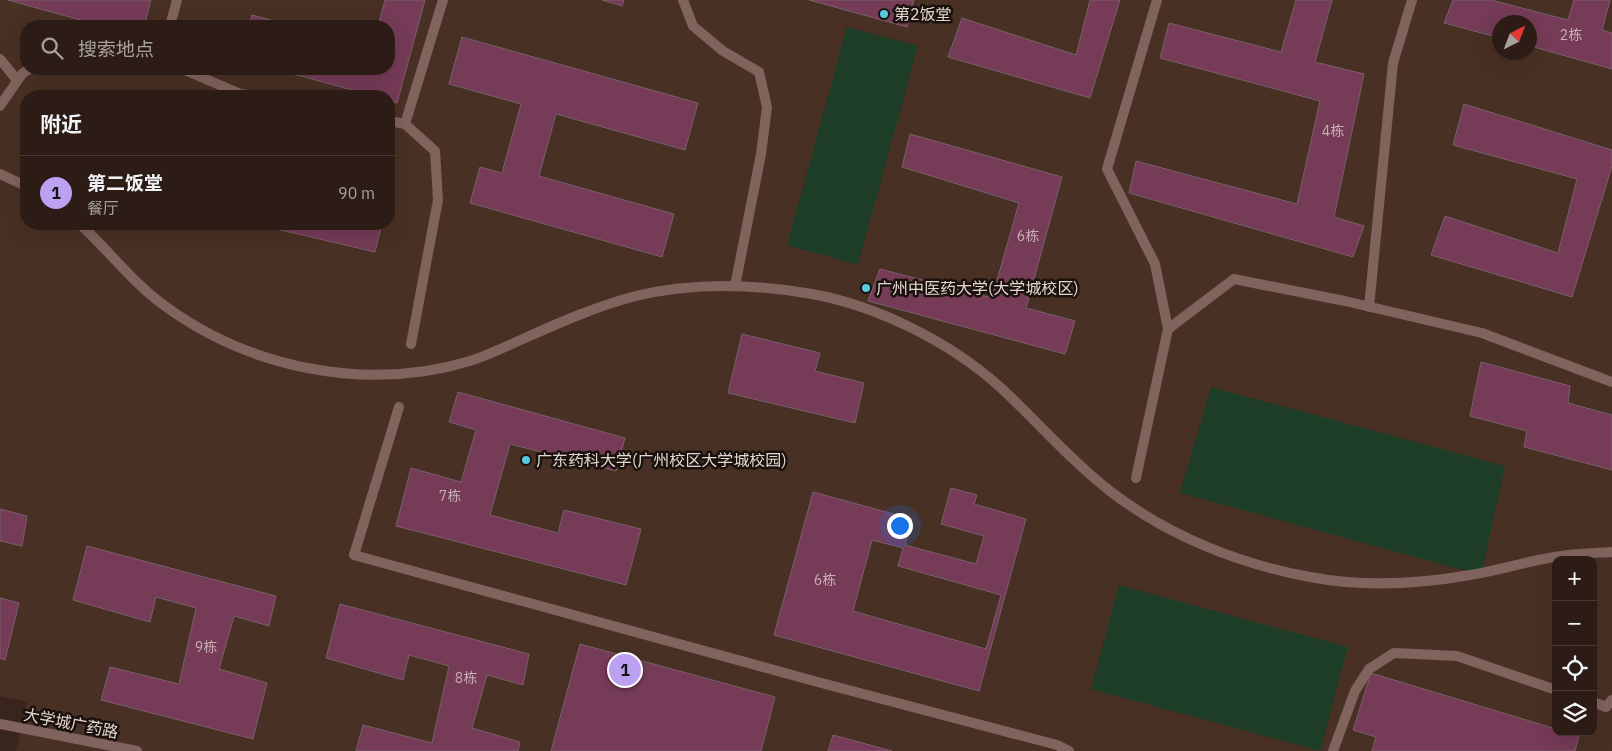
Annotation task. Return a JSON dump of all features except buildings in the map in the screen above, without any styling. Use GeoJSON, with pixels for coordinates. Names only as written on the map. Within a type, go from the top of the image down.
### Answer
{"type":"FeatureCollection","features":[{"type":"Feature","properties":{"kind":"lane"},"geometry":{"type":"LineString","coordinates":[[172,20],[177,0]]}},
{"type":"Feature","properties":{"kind":"lane"},"geometry":{"type":"LineString","coordinates":[[405,124],[443,0]]}},
{"type":"Feature","properties":{"kind":"lane"},"geometry":{"type":"LineString","coordinates":[[683,0],[693,26],[723,51],[759,72],[767,107],[761,154],[735,286]]}},
{"type":"Feature","properties":{"kind":"lane"},"geometry":{"type":"LineString","coordinates":[[1136,478],[1168,329],[1154,264],[1106,169],[1158,0]]}},
{"type":"Feature","properties":{"kind":"lane"},"geometry":{"type":"LineString","coordinates":[[1369,307],[1393,64],[1412,0]]}},
{"type":"Feature","properties":{"kind":"lane"},"geometry":{"type":"LineString","coordinates":[[0,59],[17,80]]}},
{"type":"Feature","properties":{"kind":"lane"},"geometry":{"type":"LineString","coordinates":[[0,106],[21,75]]}},
{"type":"Feature","properties":{"kind":"lane"},"geometry":{"type":"LineString","coordinates":[[196,75],[232,90]]}},
{"type":"Feature","properties":{"kind":"lane"},"geometry":{"type":"LineString","coordinates":[[395,122],[405,124],[435,151],[438,200],[411,344]]}},
{"type":"Feature","properties":{"kind":"lane"},"geometry":{"type":"LineString","coordinates":[[0,174],[20,183]]}},
{"type":"Feature","properties":{"kind":"lane"},"geometry":{"type":"LineString","coordinates":[[86,230],[134,280],[163,305],[193,325],[228,343],[282,363],[334,372],[362,374],[414,372],[468,362],[491,354],[574,316],[636,296],[699,287],[735,286],[784,290],[817,295],[874,312],[907,326],[968,361],[1022,407],[1080,465],[1130,506],[1191,540],[1254,564],[1314,578],[1359,582],[1408,582],[1471,575],[1561,556],[1612,552]]}},
{"type":"Feature","properties":{"kind":"lane"},"geometry":{"type":"LineString","coordinates":[[1168,329],[1234,280],[1369,307],[1482,333],[1612,382]]}},
{"type":"Feature","properties":{"kind":"lane"},"geometry":{"type":"LineString","coordinates":[[399,407],[354,555],[814,681],[1057,745],[1069,751]]}},
{"type":"Feature","properties":{"kind":"lane"},"geometry":{"type":"LineString","coordinates":[[1333,751],[1355,691],[1370,669],[1394,653],[1457,656],[1552,689]]}},
{"type":"Feature","properties":{"kind":"lane"},"geometry":{"type":"LineString","coordinates":[[1597,704],[1606,707],[1612,700]]}},
{"type":"Feature","properties":{"kind":"lane","name":"大学城广药路"},"geometry":{"type":"LineString","coordinates":[[0,724],[137,751]]}},
{"type":"Feature","properties":{"kind":"shaded area"},"geometry":{"type":"Polygon","coordinates":[[[0,0],[1612,0],[1612,751],[16,751],[27,702],[0,696],[0,0]]]}},
{"type":"Feature","properties":{"kind":"green space"},"geometry":{"type":"Polygon","coordinates":[[[847,27],[918,46],[858,265],[787,245],[847,27]]]}},
{"type":"Feature","properties":{"kind":"green space"},"geometry":{"type":"Polygon","coordinates":[[[1211,387],[1505,466],[1481,575],[1180,493],[1211,387]]]}},
{"type":"Feature","properties":{"kind":"green space"},"geometry":{"type":"Polygon","coordinates":[[[1119,585],[1348,647],[1320,751],[1091,689],[1119,585]]]}},
{"type":"Feature","properties":{"kind":"place","name":"第2饭堂"},"geometry":{"type":"Point","coordinates":[884,14]}},
{"type":"Feature","properties":{"kind":"place","name":"广州中医药大学(大学城校区)"},"geometry":{"type":"Point","coordinates":[866,288]}},
{"type":"Feature","properties":{"kind":"place","name":"广东药科大学(广州校区大学城校园)"},"geometry":{"type":"Point","coordinates":[526,460]}},
{"type":"Feature","properties":{"kind":"place","name":"第二饭堂"},"geometry":{"type":"Point","coordinates":[625,670]}}]}
